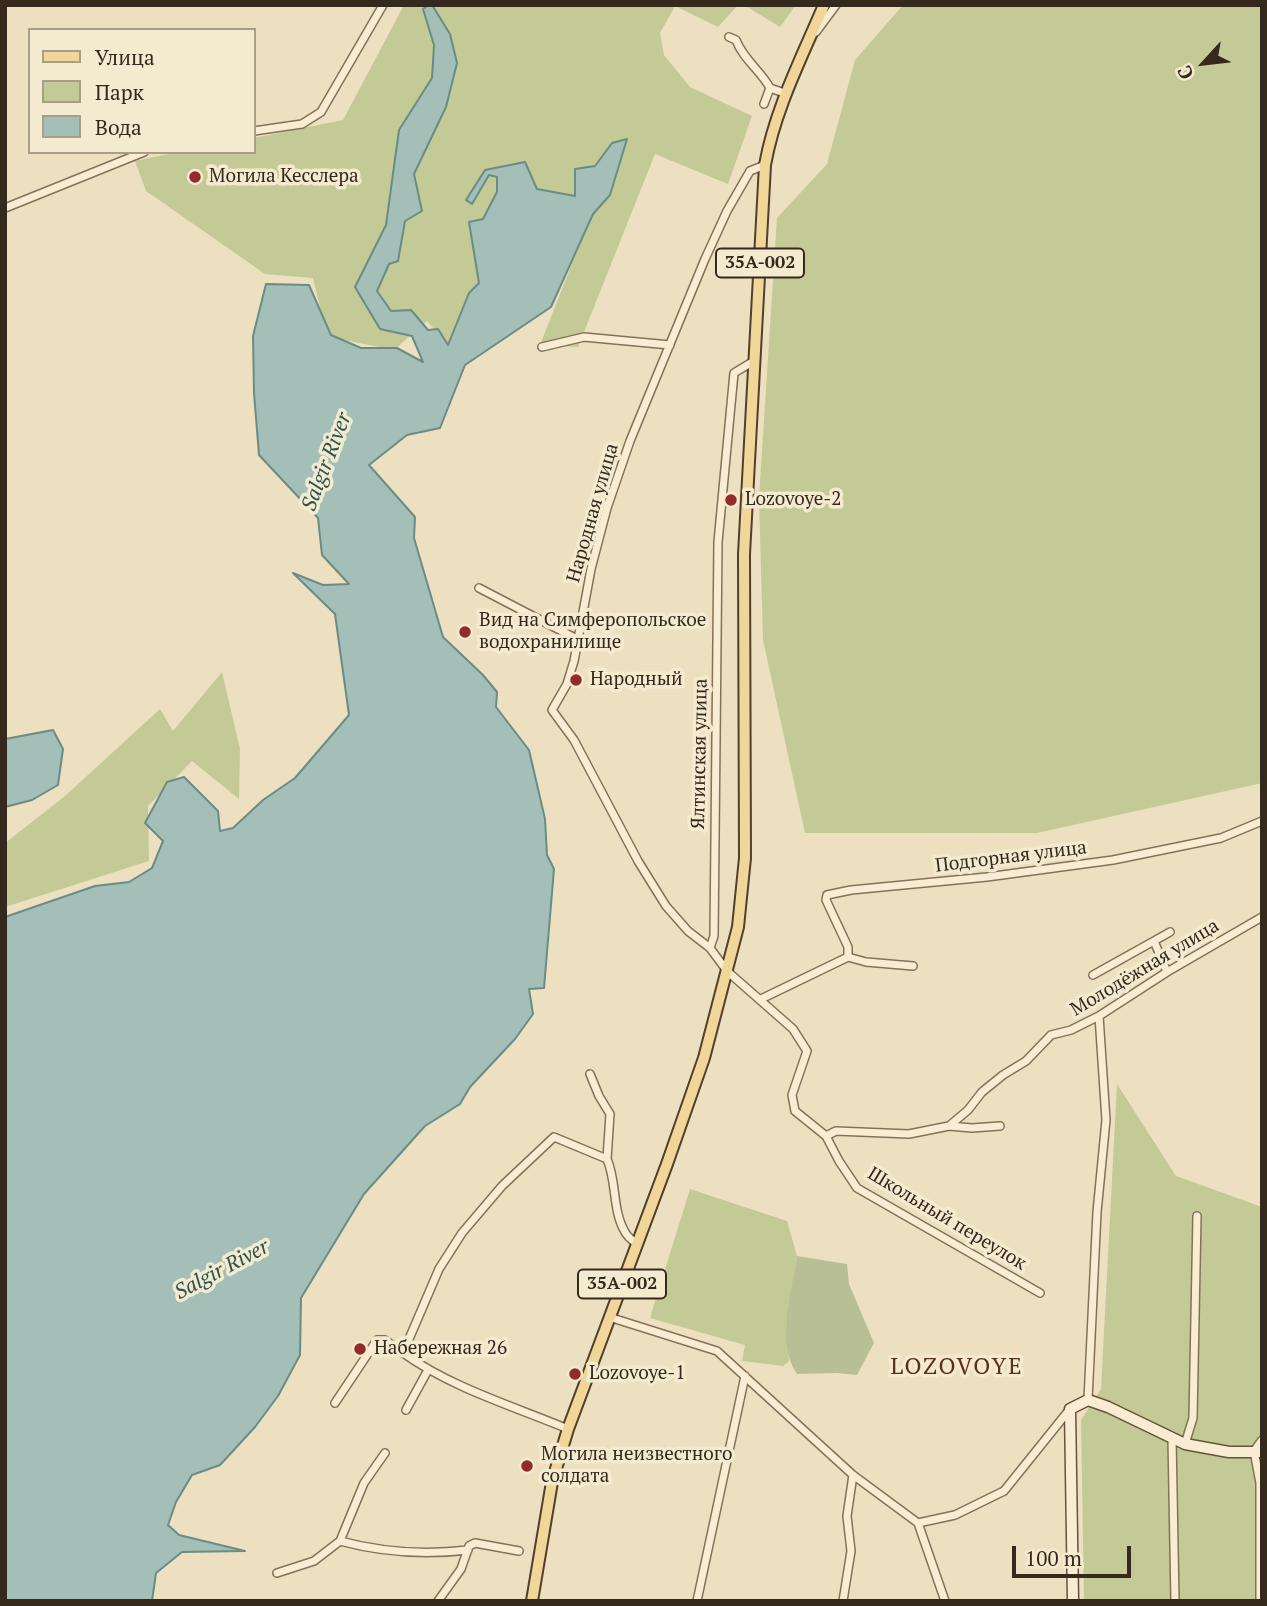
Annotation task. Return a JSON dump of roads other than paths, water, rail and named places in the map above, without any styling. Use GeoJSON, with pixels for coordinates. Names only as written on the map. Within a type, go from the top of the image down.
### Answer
{"type":"FeatureCollection","features":[{"type":"Feature","properties":{"kind":"main road","name":"35А-002"},"geometry":{"type":"LineString","coordinates":[[532,1601],[552,1482],[568,1429],[704,1058],[738,927],[746,858],[744,554],[765,165],[769,144],[786,94],[824,5]]}},
{"type":"Feature","properties":{"kind":"main road"},"geometry":{"type":"LineString","coordinates":[[1073,1601],[1070,1409],[1088,1400],[1185,1444],[1229,1452],[1258,1452]]}},
{"type":"Feature","properties":{"kind":"street"},"geometry":{"type":"LineString","coordinates":[[256,131],[302,124],[321,112],[383,5]]}},
{"type":"Feature","properties":{"kind":"street"},"geometry":{"type":"LineString","coordinates":[[809,41],[836,5]]}},
{"type":"Feature","properties":{"kind":"street"},"geometry":{"type":"LineString","coordinates":[[729,37],[736,40],[740,50],[770,88],[786,94]]}},
{"type":"Feature","properties":{"kind":"street"},"geometry":{"type":"LineString","coordinates":[[764,104],[770,88]]}},
{"type":"Feature","properties":{"kind":"street"},"geometry":{"type":"LineString","coordinates":[[5,208],[139,154]]}},
{"type":"Feature","properties":{"kind":"street","name":"Народная улица"},"geometry":{"type":"LineString","coordinates":[[765,165],[750,171],[727,211],[630,441],[607,508],[591,569],[575,661],[567,684],[552,710],[574,740],[638,861],[666,906],[688,931],[710,948],[727,971],[793,1028],[807,1051],[792,1103]]}},
{"type":"Feature","properties":{"kind":"street"},"geometry":{"type":"LineString","coordinates":[[542,347],[584,337],[670,345]]}},
{"type":"Feature","properties":{"kind":"street","name":"Ялтинская улица"},"geometry":{"type":"LineString","coordinates":[[710,948],[714,936],[719,542],[734,373],[754,361]]}},
{"type":"Feature","properties":{"kind":"street"},"geometry":{"type":"LineString","coordinates":[[479,588],[578,639]]}},
{"type":"Feature","properties":{"kind":"street","name":"Подгорная улица"},"geometry":{"type":"LineString","coordinates":[[848,957],[848,947],[826,900],[827,895],[1113,860],[1221,838],[1262,821]]}},
{"type":"Feature","properties":{"kind":"street","name":"Молодёжная улица"},"geometry":{"type":"LineString","coordinates":[[949,1126],[968,1110],[982,1092],[1026,1061],[1051,1035],[1071,1030],[1100,1016],[1167,972],[1262,917]]}},
{"type":"Feature","properties":{"kind":"street"},"geometry":{"type":"LineString","coordinates":[[1093,975],[1170,932]]}},
{"type":"Feature","properties":{"kind":"street"},"geometry":{"type":"LineString","coordinates":[[1154,941],[1167,972]]}},
{"type":"Feature","properties":{"kind":"street"},"geometry":{"type":"LineString","coordinates":[[761,999],[848,957],[866,962],[913,966]]}},
{"type":"Feature","properties":{"kind":"street"},"geometry":{"type":"LineString","coordinates":[[1088,1400],[1097,1212],[1106,1120],[1100,1016]]}},
{"type":"Feature","properties":{"kind":"street"},"geometry":{"type":"LineString","coordinates":[[590,1074],[610,1114],[607,1159],[613,1172],[616,1204],[625,1233],[637,1244]]}},
{"type":"Feature","properties":{"kind":"street","name":"Школьный переулок"},"geometry":{"type":"LineString","coordinates":[[792,1103],[795,1111],[827,1136],[857,1188],[1040,1293]]}},
{"type":"Feature","properties":{"kind":"street"},"geometry":{"type":"LineString","coordinates":[[827,1136],[835,1132],[909,1134],[949,1126],[1000,1126]]}},
{"type":"Feature","properties":{"kind":"street"},"geometry":{"type":"LineString","coordinates":[[403,1353],[439,1269],[462,1233],[502,1186],[554,1137],[607,1159]]}},
{"type":"Feature","properties":{"kind":"street"},"geometry":{"type":"LineString","coordinates":[[1185,1444],[1193,1418],[1197,1216]]}},
{"type":"Feature","properties":{"kind":"street"},"geometry":{"type":"LineString","coordinates":[[609,1317],[717,1351],[853,1475],[918,1523],[945,1601]]}},
{"type":"Feature","properties":{"kind":"street"},"geometry":{"type":"LineString","coordinates":[[335,1403],[377,1340],[385,1340],[428,1370],[568,1429]]}},
{"type":"Feature","properties":{"kind":"street"},"geometry":{"type":"LineString","coordinates":[[406,1409],[428,1370]]}},
{"type":"Feature","properties":{"kind":"street"},"geometry":{"type":"LineString","coordinates":[[697,1601],[745,1376]]}},
{"type":"Feature","properties":{"kind":"street"},"geometry":{"type":"LineString","coordinates":[[918,1523],[955,1515],[1003,1492],[1070,1409]]}},
{"type":"Feature","properties":{"kind":"street"},"geometry":{"type":"LineString","coordinates":[[1172,1438],[1175,1601]]}},
{"type":"Feature","properties":{"kind":"street"},"geometry":{"type":"LineString","coordinates":[[1260,1601],[1258,1452],[1262,1440]]}},
{"type":"Feature","properties":{"kind":"street"},"geometry":{"type":"LineString","coordinates":[[277,1573],[314,1561],[340,1541],[364,1483],[385,1453]]}},
{"type":"Feature","properties":{"kind":"street"},"geometry":{"type":"LineString","coordinates":[[843,1601],[851,1551],[847,1516],[853,1475]]}},
{"type":"Feature","properties":{"kind":"street"},"geometry":{"type":"LineString","coordinates":[[340,1541],[368,1549],[447,1553],[468,1550]]}},
{"type":"Feature","properties":{"kind":"street"},"geometry":{"type":"LineString","coordinates":[[438,1601],[461,1569],[468,1550],[475,1543],[519,1551]]}},
{"type":"Feature","properties":{"kind":"water","name":"Salgir River"},"geometry":{"type":"Polygon","coordinates":[[[432,5],[450,34],[457,63],[446,107],[414,174],[422,211],[405,221],[398,261],[389,264],[377,291],[391,311],[411,310],[428,330],[438,329],[448,345],[469,293],[479,283],[469,222],[483,219],[497,192],[497,177],[489,175],[472,204],[466,200],[485,170],[525,162],[537,189],[575,196],[575,169],[595,166],[612,143],[627,139],[610,195],[593,214],[551,307],[465,365],[440,428],[407,435],[369,465],[415,517],[414,538],[443,637],[497,692],[496,707],[529,750],[545,819],[547,855],[554,869],[544,988],[529,989],[533,1014],[515,1039],[470,1087],[460,1104],[425,1126],[364,1194],[301,1298],[300,1355],[278,1396],[255,1427],[220,1465],[192,1475],[176,1502],[168,1525],[179,1535],[245,1551],[182,1552],[156,1573],[152,1601],[5,1601],[5,917],[95,886],[129,882],[152,868],[163,841],[145,823],[167,782],[184,777],[218,811],[220,831],[233,828],[263,800],[295,778],[349,715],[335,614],[293,573],[323,585],[349,584],[322,555],[318,518],[259,455],[253,336],[266,284],[309,285],[331,335],[361,348],[397,348],[423,362],[412,336],[380,329],[355,287],[386,225],[399,130],[432,78],[434,45],[423,9],[432,5]]]}},
{"type":"Feature","properties":{"kind":"water"},"geometry":{"type":"Polygon","coordinates":[[[53,730],[63,749],[58,785],[32,800],[5,807],[5,739],[53,730]]]}},
{"type":"Feature","properties":{"kind":"place","name":"Могила Кесслера"},"geometry":{"type":"Point","coordinates":[195,177]}},
{"type":"Feature","properties":{"kind":"place","name":"Lozovoye-2"},"geometry":{"type":"Point","coordinates":[731,500]}},
{"type":"Feature","properties":{"kind":"place","name":"Вид на Симферопольское водохранилище"},"geometry":{"type":"Point","coordinates":[465,632]}},
{"type":"Feature","properties":{"kind":"place","name":"Народный"},"geometry":{"type":"Point","coordinates":[576,680]}},
{"type":"Feature","properties":{"kind":"place","name":"Набережная 26"},"geometry":{"type":"Point","coordinates":[360,1349]}},
{"type":"Feature","properties":{"kind":"place","name":"Lozovoye-1"},"geometry":{"type":"Point","coordinates":[575,1374]}},
{"type":"Feature","properties":{"kind":"place","name":"Могила неизвестного солдата"},"geometry":{"type":"Point","coordinates":[527,1466]}},
{"type":"Feature","properties":{"kind":"district","name":"LOZOVOYE"},"geometry":{"type":"Point","coordinates":[957,1367]}}]}
